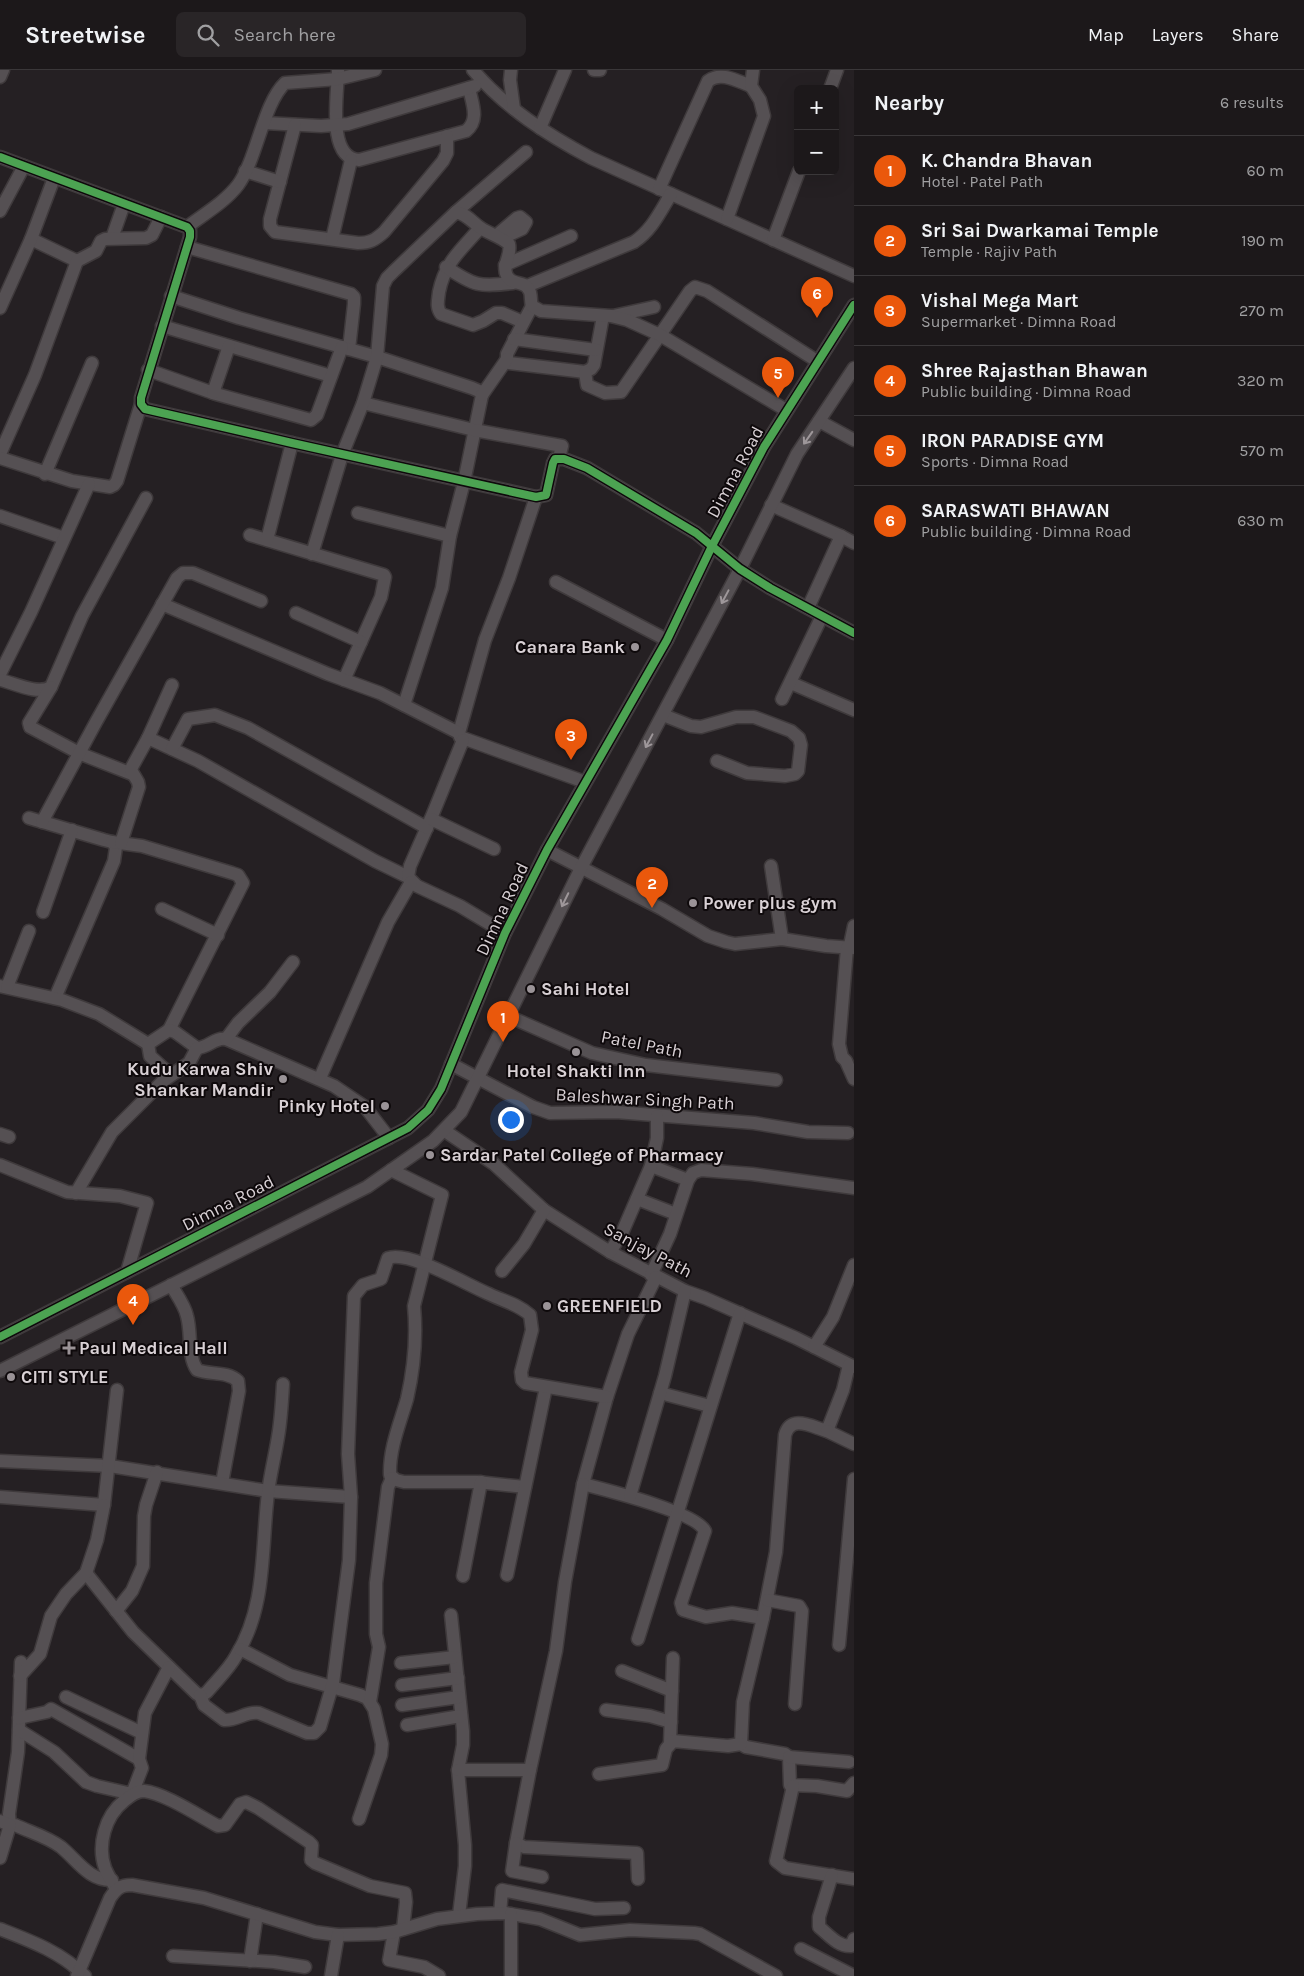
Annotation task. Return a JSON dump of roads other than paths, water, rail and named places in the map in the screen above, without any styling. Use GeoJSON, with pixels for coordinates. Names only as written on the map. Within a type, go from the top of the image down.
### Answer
{"type":"FeatureCollection","features":[{"type":"Feature","properties":{"kind":"street"},"geometry":{"type":"LineString","coordinates":[[0,77],[3,70]]}},
{"type":"Feature","properties":{"kind":"street"},"geometry":{"type":"LineString","coordinates":[[187,227],[232,192],[239,184],[275,96],[285,83],[375,70]]}},
{"type":"Feature","properties":{"kind":"street"},"geometry":{"type":"LineString","coordinates":[[473,70],[484,84],[514,109],[554,138],[590,158],[854,276]]}},
{"type":"Feature","properties":{"kind":"street"},"geometry":{"type":"LineString","coordinates":[[511,70],[510,80],[514,109]]}},
{"type":"Feature","properties":{"kind":"street"},"geometry":{"type":"LineString","coordinates":[[540,128],[565,70]]}},
{"type":"Feature","properties":{"kind":"street"},"geometry":{"type":"LineString","coordinates":[[594,70],[600,70]]}},
{"type":"Feature","properties":{"kind":"street"},"geometry":{"type":"LineString","coordinates":[[727,219],[764,116],[760,100],[751,86],[753,70]]}},
{"type":"Feature","properties":{"kind":"street"},"geometry":{"type":"LineString","coordinates":[[831,85],[837,70]]}},
{"type":"Feature","properties":{"kind":"street"},"geometry":{"type":"LineString","coordinates":[[338,75],[336,125],[340,147],[345,156],[352,160],[359,160],[466,131],[472,126],[474,112],[469,88]]}},
{"type":"Feature","properties":{"kind":"street"},"geometry":{"type":"LineString","coordinates":[[446,268],[473,284],[490,286],[512,283],[527,286],[634,242],[652,226],[708,81],[714,77],[721,77],[751,86]]}},
{"type":"Feature","properties":{"kind":"street"},"geometry":{"type":"LineString","coordinates":[[264,123],[348,124],[484,84]]}},
{"type":"Feature","properties":{"kind":"street"},"geometry":{"type":"LineString","coordinates":[[295,124],[270,219],[270,226],[275,232],[368,243],[376,239],[442,161],[447,153],[447,136]]}},
{"type":"Feature","properties":{"kind":"street"},"geometry":{"type":"LineString","coordinates":[[312,554],[342,454],[363,403],[377,357],[383,286],[387,278],[456,212],[526,152]]}},
{"type":"Feature","properties":{"kind":"street"},"geometry":{"type":"LineString","coordinates":[[0,157],[187,227],[190,231],[187,247],[140,398],[141,404],[114,485],[110,487],[89,484],[45,474],[0,458]]}},
{"type":"Feature","properties":{"kind":"street"},"geometry":{"type":"LineString","coordinates":[[332,240],[352,160]]}},
{"type":"Feature","properties":{"kind":"street"},"geometry":{"type":"LineString","coordinates":[[0,211],[24,166]]}},
{"type":"Feature","properties":{"kind":"street"},"geometry":{"type":"LineString","coordinates":[[245,171],[280,182]]}},
{"type":"Feature","properties":{"kind":"street"},"geometry":{"type":"LineString","coordinates":[[773,240],[797,175]]}},
{"type":"Feature","properties":{"kind":"street"},"geometry":{"type":"LineString","coordinates":[[0,308],[31,239],[54,178]]}},
{"type":"Feature","properties":{"kind":"street"},"geometry":{"type":"LineString","coordinates":[[112,238],[124,204]]}},
{"type":"Feature","properties":{"kind":"street"},"geometry":{"type":"LineString","coordinates":[[456,212],[462,213],[480,228],[500,237],[509,244],[510,249],[505,265],[508,278],[512,283]]}},
{"type":"Feature","properties":{"kind":"street"},"geometry":{"type":"LineString","coordinates":[[0,454],[35,376],[77,261],[96,251],[101,241],[112,238],[141,238],[152,235],[161,217]]}},
{"type":"Feature","properties":{"kind":"street"},"geometry":{"type":"LineString","coordinates":[[480,228],[446,268],[441,280],[437,306],[441,314],[473,325],[496,313],[502,313],[523,322]]}},
{"type":"Feature","properties":{"kind":"street"},"geometry":{"type":"LineString","coordinates":[[505,265],[571,236]]}},
{"type":"Feature","properties":{"kind":"street"},"geometry":{"type":"LineString","coordinates":[[31,239],[77,261]]}},
{"type":"Feature","properties":{"kind":"street"},"geometry":{"type":"LineString","coordinates":[[148,370],[213,393],[311,420],[317,415],[331,376],[346,348],[354,304],[352,294],[187,247]]}},
{"type":"Feature","properties":{"kind":"street"},"geometry":{"type":"LineString","coordinates":[[404,704],[442,588],[450,536],[464,482],[482,395],[507,359],[514,339],[532,306],[530,290],[527,286]]}},
{"type":"Feature","properties":{"kind":"street"},"geometry":{"type":"LineString","coordinates":[[585,372],[587,386],[605,393],[621,392],[694,287],[707,291],[817,361]]}},
{"type":"Feature","properties":{"kind":"street"},"geometry":{"type":"LineString","coordinates":[[171,296],[239,318],[377,357],[472,388],[479,391],[482,395]]}},
{"type":"Feature","properties":{"kind":"street","name":"Dimna Road"},"geometry":{"type":"LineString","coordinates":[[0,1337],[408,1128],[428,1110],[441,1089],[505,933],[547,850],[667,640],[712,546],[764,447],[854,305]]}},
{"type":"Feature","properties":{"kind":"street"},"geometry":{"type":"LineString","coordinates":[[532,306],[540,311],[607,316],[627,320],[660,336],[786,410]]}},
{"type":"Feature","properties":{"kind":"street"},"geometry":{"type":"LineString","coordinates":[[607,316],[654,307]]}},
{"type":"Feature","properties":{"kind":"street"},"geometry":{"type":"LineString","coordinates":[[507,359],[509,363],[515,364],[585,372],[591,369],[594,364],[596,350],[607,316]]}},
{"type":"Feature","properties":{"kind":"street"},"geometry":{"type":"LineString","coordinates":[[162,326],[331,376]]}},
{"type":"Feature","properties":{"kind":"street"},"geometry":{"type":"LineString","coordinates":[[514,339],[596,350]]}},
{"type":"Feature","properties":{"kind":"street"},"geometry":{"type":"LineString","coordinates":[[213,393],[229,346]]}},
{"type":"Feature","properties":{"kind":"street"},"geometry":{"type":"LineString","coordinates":[[45,474],[92,363]]}},
{"type":"Feature","properties":{"kind":"street"},"geometry":{"type":"LineString","coordinates":[[0,1371],[367,1188],[445,1131],[461,1112],[581,868],[740,569],[797,454],[854,368]]}},
{"type":"Feature","properties":{"kind":"street"},"geometry":{"type":"LineString","coordinates":[[141,404],[145,409],[464,482],[536,497],[544,497],[547,493],[553,463],[555,459],[559,458],[562,446],[474,430],[363,403]]}},
{"type":"Feature","properties":{"kind":"street"},"geometry":{"type":"LineString","coordinates":[[819,421],[854,440]]}},
{"type":"Feature","properties":{"kind":"street"},"geometry":{"type":"LineString","coordinates":[[267,540],[292,443]]}},
{"type":"Feature","properties":{"kind":"street"},"geometry":{"type":"LineString","coordinates":[[559,458],[588,468],[696,533],[740,569],[770,588],[854,634]]}},
{"type":"Feature","properties":{"kind":"street"},"geometry":{"type":"LineString","coordinates":[[51,687],[46,690],[39,690],[0,678],[89,484]]}},
{"type":"Feature","properties":{"kind":"street"},"geometry":{"type":"LineString","coordinates":[[320,1078],[388,922],[410,879],[410,866],[429,824],[461,736],[485,640],[509,578],[536,497]]}},
{"type":"Feature","properties":{"kind":"street"},"geometry":{"type":"LineString","coordinates":[[55,998],[114,861],[116,843],[139,787],[132,774],[79,753],[30,727],[29,723],[51,687],[82,616],[146,498]]}},
{"type":"Feature","properties":{"kind":"street"},"geometry":{"type":"LineString","coordinates":[[771,505],[854,543]]}},
{"type":"Feature","properties":{"kind":"street"},"geometry":{"type":"LineString","coordinates":[[358,513],[450,536]]}},
{"type":"Feature","properties":{"kind":"street"},"geometry":{"type":"LineString","coordinates":[[0,516],[64,538]]}},
{"type":"Feature","properties":{"kind":"street"},"geometry":{"type":"LineString","coordinates":[[250,535],[384,575],[381,597],[344,680]]}},
{"type":"Feature","properties":{"kind":"street"},"geometry":{"type":"LineString","coordinates":[[808,608],[842,536]]}},
{"type":"Feature","properties":{"kind":"street"},"geometry":{"type":"LineString","coordinates":[[42,822],[177,578],[187,572],[261,601]]}},
{"type":"Feature","properties":{"kind":"street"},"geometry":{"type":"LineString","coordinates":[[556,582],[667,640]]}},
{"type":"Feature","properties":{"kind":"street"},"geometry":{"type":"LineString","coordinates":[[162,604],[344,680],[373,690],[404,704],[461,736],[585,782]]}},
{"type":"Feature","properties":{"kind":"street"},"geometry":{"type":"LineString","coordinates":[[296,613],[361,642]]}},
{"type":"Feature","properties":{"kind":"street"},"geometry":{"type":"LineString","coordinates":[[782,699],[822,616]]}},
{"type":"Feature","properties":{"kind":"street"},"geometry":{"type":"LineString","coordinates":[[791,683],[854,710]]}},
{"type":"Feature","properties":{"kind":"street"},"geometry":{"type":"LineString","coordinates":[[132,774],[132,767],[148,738],[172,685]]}},
{"type":"Feature","properties":{"kind":"street"},"geometry":{"type":"LineString","coordinates":[[172,750],[188,719],[215,715],[248,728],[429,824],[494,849]]}},
{"type":"Feature","properties":{"kind":"street"},"geometry":{"type":"LineString","coordinates":[[663,715],[691,726],[701,727],[736,718],[754,717],[791,731],[799,738],[801,744],[798,771],[795,774],[785,776],[747,773],[717,761]]}},
{"type":"Feature","properties":{"kind":"street"},"geometry":{"type":"LineString","coordinates":[[148,738],[214,770],[375,861],[460,906],[505,933]]}},
{"type":"Feature","properties":{"kind":"street"},"geometry":{"type":"LineString","coordinates":[[30,818],[116,843],[142,846],[238,876],[243,883],[169,1030],[148,1044]]}},
{"type":"Feature","properties":{"kind":"street"},"geometry":{"type":"LineString","coordinates":[[43,912],[72,830]]}},
{"type":"Feature","properties":{"kind":"street"},"geometry":{"type":"LineString","coordinates":[[547,850],[662,909],[708,936],[735,944],[782,939],[851,941],[839,1044],[842,1057],[854,1079]]}},
{"type":"Feature","properties":{"kind":"street"},"geometry":{"type":"LineString","coordinates":[[770,866],[782,939]]}},
{"type":"Feature","properties":{"kind":"street"},"geometry":{"type":"LineString","coordinates":[[162,909],[218,935]]}},
{"type":"Feature","properties":{"kind":"street"},"geometry":{"type":"LineString","coordinates":[[29,931],[4,987],[55,998],[99,1014],[148,1044],[150,1056],[171,1075]]}},
{"type":"Feature","properties":{"kind":"street"},"geometry":{"type":"LineString","coordinates":[[226,1039],[238,1023],[270,992],[293,962]]}},
{"type":"Feature","properties":{"kind":"street","name":"Patel Path"},"geometry":{"type":"LineString","coordinates":[[508,1016],[592,1053],[646,1064],[776,1080]]}},
{"type":"Feature","properties":{"kind":"street"},"geometry":{"type":"LineString","coordinates":[[169,1030],[175,1032],[197,1048],[207,1046],[222,1038],[226,1039],[320,1078],[358,1101],[389,1138]]}},
{"type":"Feature","properties":{"kind":"street"},"geometry":{"type":"LineString","coordinates":[[76,1193],[112,1132],[163,1081],[189,1063],[197,1048]]}},
{"type":"Feature","properties":{"kind":"street","name":"Baleshwar Singh Path"},"geometry":{"type":"LineString","coordinates":[[451,1064],[478,1076],[533,1107],[550,1113],[596,1111],[754,1123],[808,1132],[848,1133]]}},
{"type":"Feature","properties":{"kind":"street"},"geometry":{"type":"LineString","coordinates":[[610,1252],[622,1233],[650,1166],[656,1138],[658,1116]]}},
{"type":"Feature","properties":{"kind":"street","name":"Sanjay Path"},"geometry":{"type":"LineString","coordinates":[[445,1131],[494,1164],[544,1210],[610,1252],[653,1276],[740,1313],[852,1366]]}},
{"type":"Feature","properties":{"kind":"street"},"geometry":{"type":"LineString","coordinates":[[0,1165],[67,1192],[120,1196],[147,1203],[128,1272]]}},
{"type":"Feature","properties":{"kind":"street"},"geometry":{"type":"LineString","coordinates":[[650,1166],[688,1180]]}},
{"type":"Feature","properties":{"kind":"street"},"geometry":{"type":"LineString","coordinates":[[359,1819],[381,1755],[380,1732],[370,1702],[380,1647],[376,1634],[375,1612],[378,1558],[388,1492],[392,1478],[390,1469],[392,1452],[407,1397],[414,1360],[416,1320],[414,1306],[442,1195],[391,1170]]}},
{"type":"Feature","properties":{"kind":"street"},"geometry":{"type":"LineString","coordinates":[[542,1877],[512,1871],[530,1770],[556,1651],[565,1582],[583,1484],[607,1397],[628,1334],[670,1234],[688,1180],[693,1173],[701,1170],[854,1188]]}},
{"type":"Feature","properties":{"kind":"street"},"geometry":{"type":"LineString","coordinates":[[636,1199],[676,1214]]}},
{"type":"Feature","properties":{"kind":"street"},"geometry":{"type":"LineString","coordinates":[[502,1271],[524,1244],[544,1210]]}},
{"type":"Feature","properties":{"kind":"street"},"geometry":{"type":"LineString","coordinates":[[86,1573],[133,1632],[200,1696],[204,1705],[224,1720],[238,1718],[252,1712],[259,1713],[304,1732],[311,1733],[317,1731],[320,1727],[331,1688],[348,1560],[351,1497],[348,1454],[354,1296],[363,1285],[381,1279],[388,1258],[395,1256],[433,1267],[488,1294],[523,1308],[530,1315],[532,1330],[521,1372],[522,1380],[530,1384],[607,1397]]}},
{"type":"Feature","properties":{"kind":"street"},"geometry":{"type":"LineString","coordinates":[[814,1347],[843,1297],[854,1266]]}},
{"type":"Feature","properties":{"kind":"street"},"geometry":{"type":"LineString","coordinates":[[171,1285],[187,1314],[192,1360],[197,1370],[225,1375],[238,1381],[239,1391],[222,1483]]}},
{"type":"Feature","properties":{"kind":"street"},"geometry":{"type":"LineString","coordinates":[[630,1496],[660,1393],[685,1291]]}},
{"type":"Feature","properties":{"kind":"street"},"geometry":{"type":"LineString","coordinates":[[638,1639],[740,1313]]}},
{"type":"Feature","properties":{"kind":"street"},"geometry":{"type":"LineString","coordinates":[[827,1431],[849,1393],[852,1366]]}},
{"type":"Feature","properties":{"kind":"street"},"geometry":{"type":"LineString","coordinates":[[200,1696],[207,1692],[228,1669],[252,1625],[263,1570],[263,1540],[268,1491],[279,1435],[283,1384]]}},
{"type":"Feature","properties":{"kind":"street"},"geometry":{"type":"LineString","coordinates":[[507,1576],[546,1387]]}},
{"type":"Feature","properties":{"kind":"street"},"geometry":{"type":"LineString","coordinates":[[20,1676],[40,1654],[51,1616],[66,1594],[86,1573],[97,1540],[104,1505],[110,1466],[117,1390]]}},
{"type":"Feature","properties":{"kind":"street"},"geometry":{"type":"LineString","coordinates":[[660,1393],[710,1406]]}},
{"type":"Feature","properties":{"kind":"street"},"geometry":{"type":"LineString","coordinates":[[740,1744],[743,1702],[767,1600],[776,1552],[787,1428],[793,1424],[800,1423],[827,1431],[854,1444]]}},
{"type":"Feature","properties":{"kind":"street"},"geometry":{"type":"LineString","coordinates":[[0,1461],[110,1466],[268,1491],[351,1497]]}},
{"type":"Feature","properties":{"kind":"street"},"geometry":{"type":"LineString","coordinates":[[116,1611],[132,1591],[143,1566],[145,1553],[144,1516],[157,1472]]}},
{"type":"Feature","properties":{"kind":"street"},"geometry":{"type":"LineString","coordinates":[[392,1478],[404,1482],[481,1482],[525,1487]]}},
{"type":"Feature","properties":{"kind":"street"},"geometry":{"type":"LineString","coordinates":[[839,1645],[854,1479]]}},
{"type":"Feature","properties":{"kind":"street"},"geometry":{"type":"LineString","coordinates":[[462,1576],[481,1482]]}},
{"type":"Feature","properties":{"kind":"street"},"geometry":{"type":"LineString","coordinates":[[583,1484],[630,1496],[702,1525],[704,1530],[681,1607],[683,1610],[706,1617],[732,1613],[763,1618]]}},
{"type":"Feature","properties":{"kind":"street"},"geometry":{"type":"LineString","coordinates":[[0,1497],[104,1505]]}},
{"type":"Feature","properties":{"kind":"street"},"geometry":{"type":"LineString","coordinates":[[767,1600],[799,1606],[802,1611],[795,1704]]}},
{"type":"Feature","properties":{"kind":"street"},"geometry":{"type":"LineString","coordinates":[[451,1615],[463,1745],[458,1770],[465,1845],[465,1866],[459,1916]]}},
{"type":"Feature","properties":{"kind":"street"},"geometry":{"type":"LineString","coordinates":[[240,1649],[290,1675],[360,1695],[370,1702]]}},
{"type":"Feature","properties":{"kind":"street"},"geometry":{"type":"LineString","coordinates":[[401,1663],[456,1657]]}},
{"type":"Feature","properties":{"kind":"street"},"geometry":{"type":"LineString","coordinates":[[599,1774],[662,1765],[666,1749],[670,1743],[673,1658]]}},
{"type":"Feature","properties":{"kind":"street"},"geometry":{"type":"LineString","coordinates":[[0,1858],[5,1823],[9,1814],[18,1752],[20,1662]]}},
{"type":"Feature","properties":{"kind":"street"},"geometry":{"type":"LineString","coordinates":[[132,1794],[142,1768],[139,1759],[145,1713],[169,1667]]}},
{"type":"Feature","properties":{"kind":"street"},"geometry":{"type":"LineString","coordinates":[[622,1672],[672,1691]]}},
{"type":"Feature","properties":{"kind":"street"},"geometry":{"type":"LineString","coordinates":[[402,1685],[458,1678]]}},
{"type":"Feature","properties":{"kind":"street"},"geometry":{"type":"LineString","coordinates":[[66,1697],[142,1733]]}},
{"type":"Feature","properties":{"kind":"street"},"geometry":{"type":"LineString","coordinates":[[402,1705],[460,1697]]}},
{"type":"Feature","properties":{"kind":"street"},"geometry":{"type":"LineString","coordinates":[[19,1724],[51,1709],[139,1759]]}},
{"type":"Feature","properties":{"kind":"street"},"geometry":{"type":"LineString","coordinates":[[606,1710],[650,1716],[671,1722]]}},
{"type":"Feature","properties":{"kind":"street"},"geometry":{"type":"LineString","coordinates":[[407,1725],[461,1716]]}},
{"type":"Feature","properties":{"kind":"street"},"geometry":{"type":"LineString","coordinates":[[19,1724],[54,1752],[86,1782],[132,1794]]}},
{"type":"Feature","properties":{"kind":"street"},"geometry":{"type":"LineString","coordinates":[[670,1743],[678,1741],[728,1746],[740,1744],[746,1747],[785,1754],[789,1757],[849,1762]]}},
{"type":"Feature","properties":{"kind":"street"},"geometry":{"type":"LineString","coordinates":[[789,1757],[788,1779],[790,1786],[817,1786],[847,1792],[854,1783]]}},
{"type":"Feature","properties":{"kind":"street"},"geometry":{"type":"LineString","coordinates":[[458,1770],[530,1770]]}},
{"type":"Feature","properties":{"kind":"street"},"geometry":{"type":"LineString","coordinates":[[793,1786],[776,1861],[786,1868],[854,1879]]}},
{"type":"Feature","properties":{"kind":"street"},"geometry":{"type":"LineString","coordinates":[[0,1929],[54,1952],[81,1974],[114,1884],[103,1860],[102,1845],[104,1832],[117,1807],[132,1794],[142,1791],[154,1793],[218,1826],[226,1825],[240,1804],[246,1802],[309,1842],[312,1845],[311,1860],[315,1863],[370,1886],[405,1893],[406,1902],[389,1960],[424,1967],[439,1976]]}},
{"type":"Feature","properties":{"kind":"street"},"geometry":{"type":"LineString","coordinates":[[5,1823],[15,1825],[61,1847],[90,1874],[103,1881],[204,1898],[314,1932],[338,1935],[378,1934],[398,1931],[437,1919],[505,1914],[540,1919],[580,1934],[630,1930],[700,1934],[776,1976]]}},
{"type":"Feature","properties":{"kind":"street"},"geometry":{"type":"LineString","coordinates":[[516,1843],[524,1847],[637,1853],[638,1879]]}},
{"type":"Feature","properties":{"kind":"street"},"geometry":{"type":"LineString","coordinates":[[832,1875],[818,1916],[819,1927],[839,1943],[846,1946],[851,1946],[854,1939]]}},
{"type":"Feature","properties":{"kind":"street"},"geometry":{"type":"LineString","coordinates":[[511,1976],[502,1890],[595,1909],[624,1908]]}},
{"type":"Feature","properties":{"kind":"street"},"geometry":{"type":"LineString","coordinates":[[250,1961],[257,1914]]}},
{"type":"Feature","properties":{"kind":"street"},"geometry":{"type":"LineString","coordinates":[[331,1976],[338,1935]]}},
{"type":"Feature","properties":{"kind":"street"},"geometry":{"type":"LineString","coordinates":[[801,1949],[854,1976]]}},
{"type":"Feature","properties":{"kind":"street"},"geometry":{"type":"LineString","coordinates":[[173,1956],[274,1962],[305,1967]]}},
{"type":"Feature","properties":{"kind":"place","name":"SARASWATI BHAWAN"},"geometry":{"type":"Point","coordinates":[817,318]}},
{"type":"Feature","properties":{"kind":"place","name":"IRON PARADISE GYM"},"geometry":{"type":"Point","coordinates":[778,398]}},
{"type":"Feature","properties":{"kind":"place","name":"Canara Bank"},"geometry":{"type":"Point","coordinates":[635,647]}},
{"type":"Feature","properties":{"kind":"place","name":"Vishal Mega Mart"},"geometry":{"type":"Point","coordinates":[571,760]}},
{"type":"Feature","properties":{"kind":"place","name":"Power plus gym"},"geometry":{"type":"Point","coordinates":[693,903]}},
{"type":"Feature","properties":{"kind":"place","name":"Sri Sai Dwarkamai Temple"},"geometry":{"type":"Point","coordinates":[652,908]}},
{"type":"Feature","properties":{"kind":"place","name":"Sahi Hotel"},"geometry":{"type":"Point","coordinates":[531,989]}},
{"type":"Feature","properties":{"kind":"place","name":"K. Chandra Bhavan"},"geometry":{"type":"Point","coordinates":[503,1042]}},
{"type":"Feature","properties":{"kind":"place","name":"Hotel Shakti Inn"},"geometry":{"type":"Point","coordinates":[576,1052]}},
{"type":"Feature","properties":{"kind":"place","name":"Kudu Karwa Shiv Shankar Mandir"},"geometry":{"type":"Point","coordinates":[283,1079]}},
{"type":"Feature","properties":{"kind":"place","name":"Pinky Hotel"},"geometry":{"type":"Point","coordinates":[385,1106]}},
{"type":"Feature","properties":{"kind":"place","name":"Sardar Patel College of Pharmacy"},"geometry":{"type":"Point","coordinates":[430,1155]}},
{"type":"Feature","properties":{"kind":"place","name":"GREENFIELD"},"geometry":{"type":"Point","coordinates":[547,1306]}},
{"type":"Feature","properties":{"kind":"place","name":"Shree Rajasthan Bhawan"},"geometry":{"type":"Point","coordinates":[133,1325]}},
{"type":"Feature","properties":{"kind":"place","name":"Paul Medical Hall"},"geometry":{"type":"Point","coordinates":[69,1348]}},
{"type":"Feature","properties":{"kind":"place","name":"CITI STYLE"},"geometry":{"type":"Point","coordinates":[11,1377]}}]}
